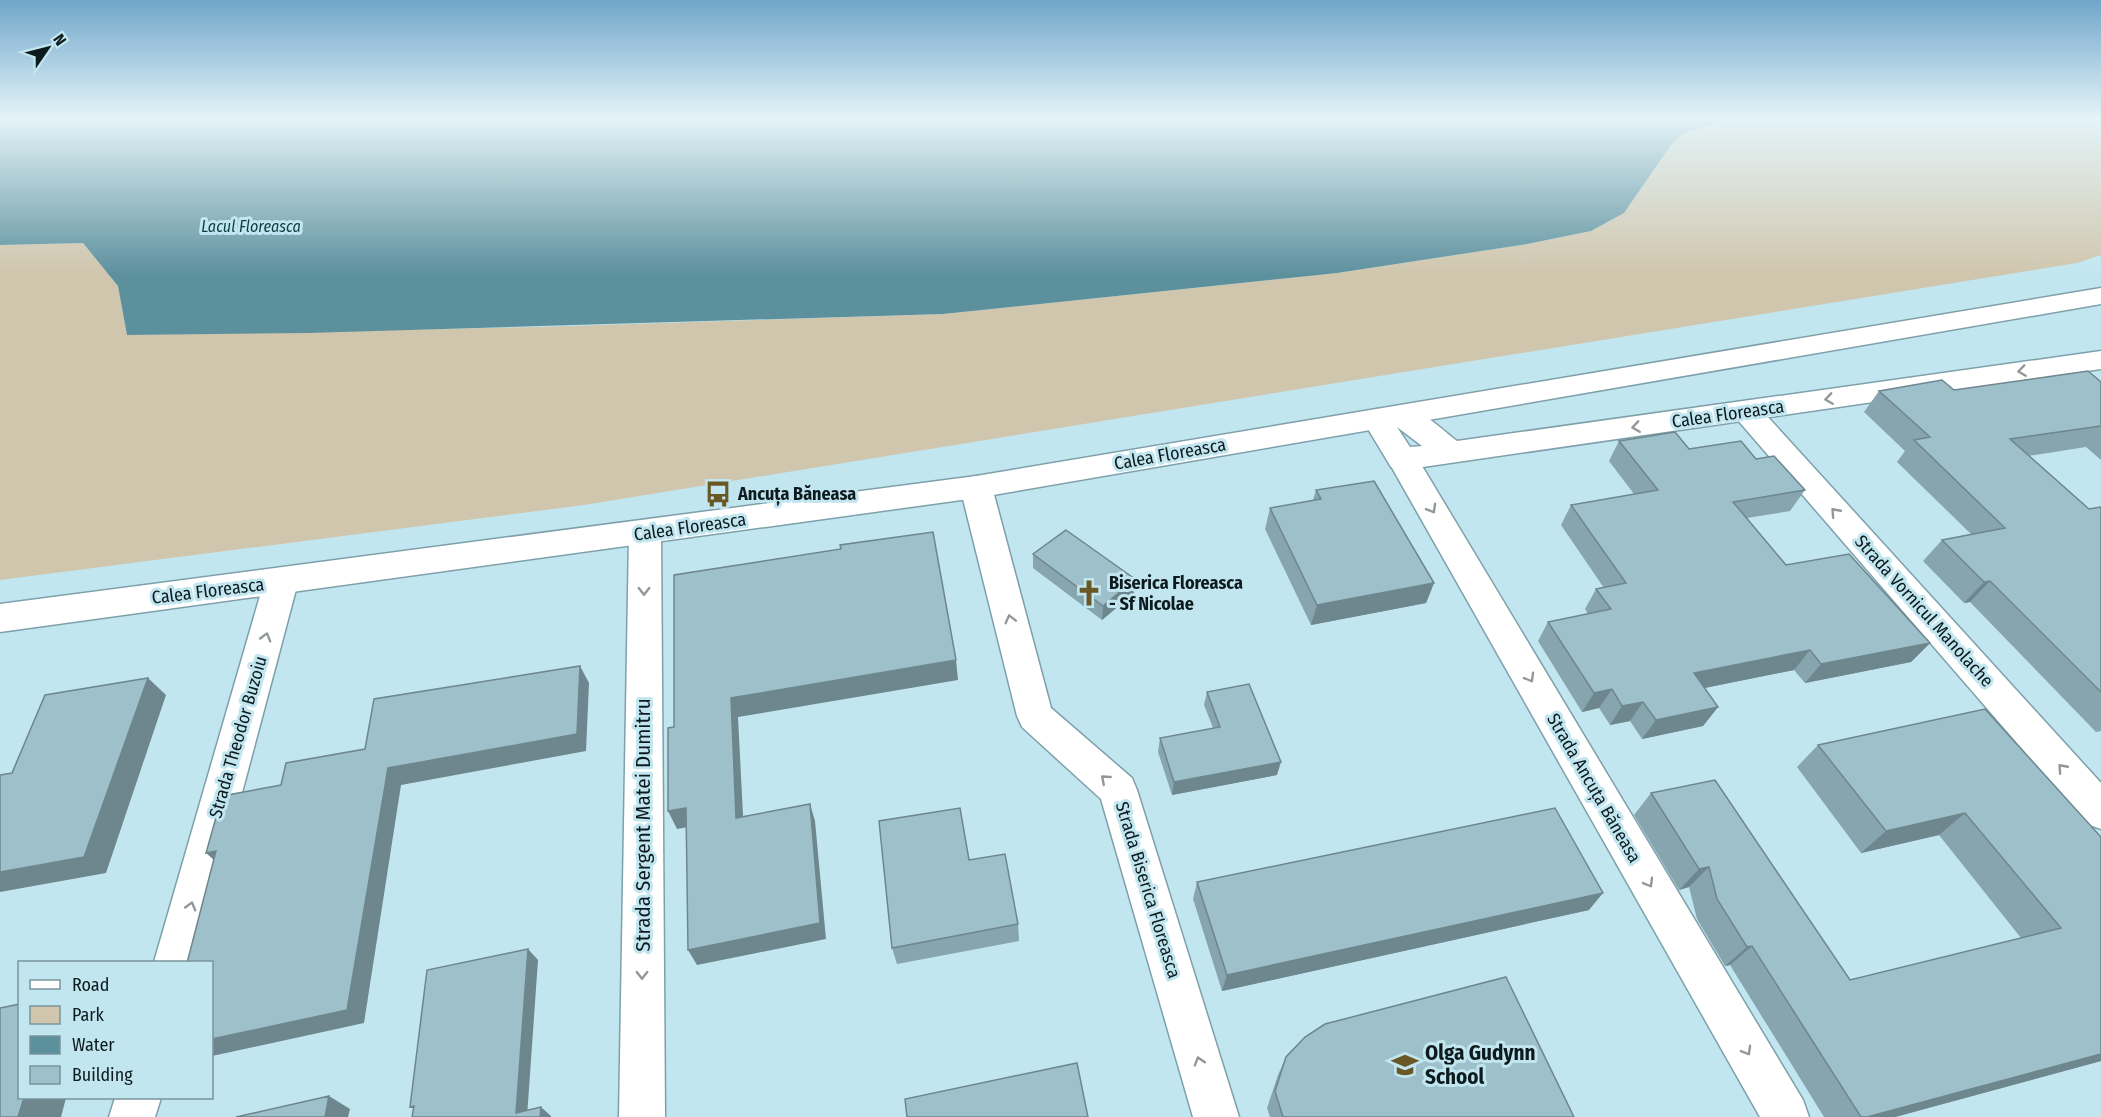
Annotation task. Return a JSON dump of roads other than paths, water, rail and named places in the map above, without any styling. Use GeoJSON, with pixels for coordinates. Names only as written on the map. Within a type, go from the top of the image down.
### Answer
{"type":"FeatureCollection","features":[{"type":"Feature","properties":{"kind":"street","name":"Calea Floreasca"},"geometry":{"type":"LineString","coordinates":[[0,618],[976,487],[2101,296]]}},
{"type":"Feature","properties":{"kind":"street","name":"Calea Floreasca"},"geometry":{"type":"LineString","coordinates":[[1402,459],[2101,360]]}},
{"type":"Feature","properties":{"kind":"street"},"geometry":{"type":"LineString","coordinates":[[2057,366],[2084,387]]}},
{"type":"Feature","properties":{"kind":"street","name":"Strada Vornicul Manolache"},"geometry":{"type":"LineString","coordinates":[[1746,411],[2101,811]]}},
{"type":"Feature","properties":{"kind":"street"},"geometry":{"type":"LineString","coordinates":[[1389,417],[1452,452]]}},
{"type":"Feature","properties":{"kind":"street"},"geometry":{"type":"LineString","coordinates":[[1389,417],[1402,459]]}},
{"type":"Feature","properties":{"kind":"street","name":"Strada Ancuța Băneasa"},"geometry":{"type":"LineString","coordinates":[[1402,459],[1785,1117]]}},
{"type":"Feature","properties":{"kind":"street","name":"Strada Biserica Floreasca"},"geometry":{"type":"LineString","coordinates":[[976,487],[1035,716],[1118,790],[1216,1117]]}},
{"type":"Feature","properties":{"kind":"street","name":"Strada Sergent Matei Dumitru"},"geometry":{"type":"LineString","coordinates":[[642,1117],[645,533]]}},
{"type":"Feature","properties":{"kind":"street","name":"Strada Theodor Buzoiu"},"geometry":{"type":"LineString","coordinates":[[176,961],[281,582]]}},
{"type":"Feature","properties":{"kind":"street"},"geometry":{"type":"LineString","coordinates":[[132,1117],[138,1099]]}},
{"type":"Feature","properties":{"kind":"water","name":"Lacul Floreasca"},"geometry":{"type":"Polygon","coordinates":[[[0,170],[1654,170],[1624,213],[1591,231],[1527,244],[1337,273],[943,314],[308,333],[127,335],[118,286],[83,243],[0,245],[0,170]]]}},
{"type":"Feature","properties":{"kind":"place","name":"Ancuța Băneasa"},"geometry":{"type":"Point","coordinates":[718,494]}},
{"type":"Feature","properties":{"kind":"place","name":"Biserica Floreasca - Sf Nicolae"},"geometry":{"type":"Point","coordinates":[1089,593]}},
{"type":"Feature","properties":{"kind":"place","name":"Olga Gudynn School"},"geometry":{"type":"Point","coordinates":[1405,1065]}}]}
